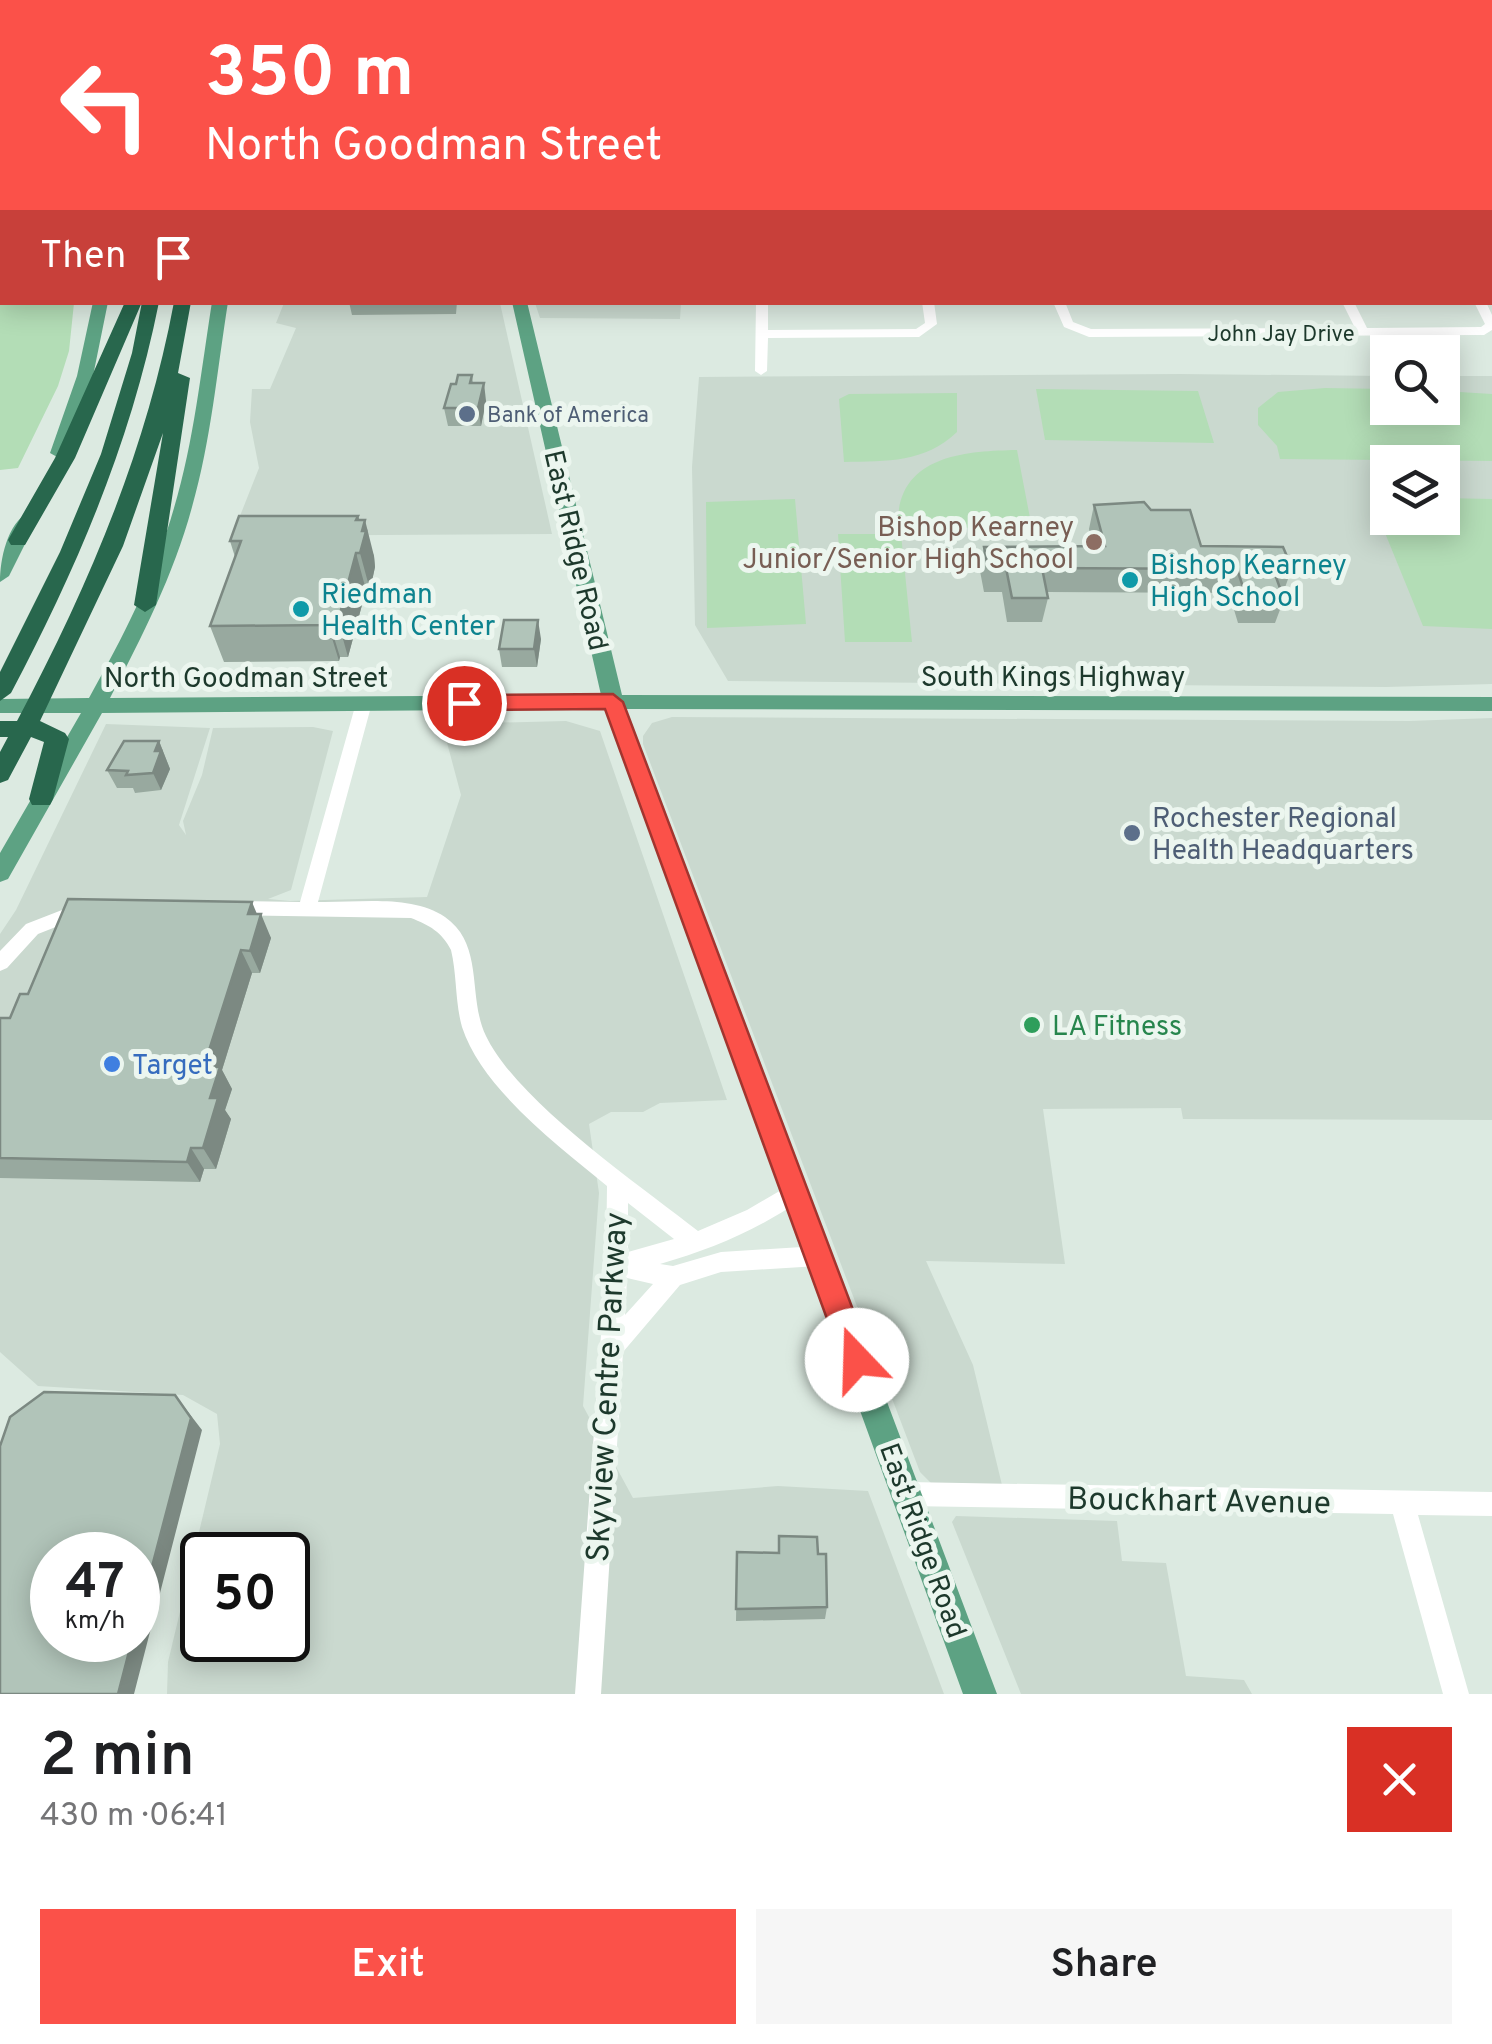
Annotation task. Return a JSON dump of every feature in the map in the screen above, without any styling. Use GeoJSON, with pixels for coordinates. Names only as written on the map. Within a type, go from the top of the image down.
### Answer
{"type":"FeatureCollection","features":[{"type":"Feature","properties":{"kind":"highway"},"geometry":{"type":"LineString","coordinates":[[18,540],[65,458],[133,305]]}},
{"type":"Feature","properties":{"kind":"highway"},"geometry":{"type":"LineString","coordinates":[[0,692],[60,572],[108,457],[139,359],[150,305]]}},
{"type":"Feature","properties":{"kind":"highway"},"geometry":{"type":"LineString","coordinates":[[0,774],[8,737],[57,665],[109,551],[138,474],[168,373],[182,305]]}},
{"type":"Feature","properties":{"kind":"highway"},"geometry":{"type":"LineString","coordinates":[[145,605],[180,388],[183,305]]}},
{"type":"Feature","properties":{"kind":"highway"},"geometry":{"type":"LineString","coordinates":[[8,737],[39,729],[56,740],[41,800]]}},
{"type":"Feature","properties":{"kind":"main road"},"geometry":{"type":"LineString","coordinates":[[0,576],[72,418],[100,305]]}},
{"type":"Feature","properties":{"kind":"main road"},"geometry":{"type":"LineString","coordinates":[[0,874],[120,654],[170,549],[186,496],[219,305]]}},
{"type":"Feature","properties":{"kind":"main road","name":"East Ridge Road"},"geometry":{"type":"LineString","coordinates":[[521,305],[613,702],[980,1694]]}},
{"type":"Feature","properties":{"kind":"main road"},"geometry":{"type":"LineString","coordinates":[[120,654],[117,676],[122,686],[144,696],[183,704]]}},
{"type":"Feature","properties":{"kind":"main road","name":"North Goodman Street"},"geometry":{"type":"LineString","coordinates":[[0,706],[613,702]]}},
{"type":"Feature","properties":{"kind":"main road","name":"South Kings Highway"},"geometry":{"type":"LineString","coordinates":[[613,702],[1492,704]]}},
{"type":"Feature","properties":{"kind":"street"},"geometry":{"type":"LineString","coordinates":[[761,371],[762,305]]}},
{"type":"Feature","properties":{"kind":"street"},"geometry":{"type":"LineString","coordinates":[[762,334],[920,333],[931,324],[928,305]]}},
{"type":"Feature","properties":{"kind":"street","name":"John Jay Drive"},"geometry":{"type":"LineString","coordinates":[[1060,305],[1068,324],[1090,332],[1363,334],[1484,331],[1491,324],[1482,305]]}},
{"type":"Feature","properties":{"kind":"street"},"geometry":{"type":"LineString","coordinates":[[1349,305],[1363,334]]}},
{"type":"Feature","properties":{"kind":"street"},"geometry":{"type":"LineString","coordinates":[[307,909],[364,703]]}},
{"type":"Feature","properties":{"kind":"street"},"geometry":{"type":"LineString","coordinates":[[0,963],[17,942],[44,922],[86,908],[105,907]]}},
{"type":"Feature","properties":{"kind":"street","name":"Skyview Centre Parkway"},"geometry":{"type":"LineString","coordinates":[[219,907],[412,912],[425,915],[450,932],[466,964],[470,1018],[478,1042],[505,1077],[618,1182],[588,1694]]}},
{"type":"Feature","properties":{"kind":"street"},"geometry":{"type":"LineString","coordinates":[[618,1182],[696,1244]]}},
{"type":"Feature","properties":{"kind":"street"},"geometry":{"type":"LineString","coordinates":[[616,1266],[696,1244],[754,1219],[795,1192]]}},
{"type":"Feature","properties":{"kind":"street"},"geometry":{"type":"LineString","coordinates":[[616,1266],[674,1277],[721,1262],[818,1256]]}},
{"type":"Feature","properties":{"kind":"street"},"geometry":{"type":"LineString","coordinates":[[610,1349],[674,1277]]}},
{"type":"Feature","properties":{"kind":"street","name":"Bouckhart Avenue"},"geometry":{"type":"LineString","coordinates":[[907,1494],[1492,1504]]}},
{"type":"Feature","properties":{"kind":"street"},"geometry":{"type":"LineString","coordinates":[[1402,1504],[1456,1694]]}},
{"type":"Feature","properties":{"kind":"shaded area"},"geometry":{"type":"Polygon","coordinates":[[[283,305],[500,305],[552,534],[232,536],[259,468],[250,422],[252,389],[270,389],[296,328],[276,323],[283,305]]]}},
{"type":"Feature","properties":{"kind":"shaded area"},"geometry":{"type":"Polygon","coordinates":[[[536,305],[681,305],[680,319],[540,318],[536,305]]]}},
{"type":"Feature","properties":{"kind":"shaded area","name":"Bishop Kearney Junior/Senior High School"},"geometry":{"type":"Polygon","coordinates":[[[1370,376],[1370,425],[1460,425],[1460,376],[1492,376],[1492,684],[1386,687],[728,681],[695,625],[692,467],[699,377],[1370,376]]]}},
{"type":"Feature","properties":{"kind":"shaded area"},"geometry":{"type":"Polygon","coordinates":[[[672,717],[1409,721],[1492,718],[1492,1120],[1183,1119],[1181,1108],[1043,1109],[1065,1264],[926,1261],[973,1365],[1002,1485],[931,1483],[920,1472],[643,744],[643,736],[652,723],[672,717]]]}},
{"type":"Feature","properties":{"kind":"shaded area"},"geometry":{"type":"Polygon","coordinates":[[[566,721],[600,731],[727,1100],[660,1103],[643,1112],[611,1112],[589,1124],[599,1193],[583,1406],[633,1498],[778,1486],[868,1491],[944,1694],[167,1694],[168,1662],[180,1612],[180,1662],[310,1662],[310,1532],[199,1532],[220,1444],[217,1414],[183,1395],[38,1386],[0,1352],[0,934],[16,910],[106,724],[210,728],[179,825],[186,835],[183,821],[202,775],[213,728],[313,727],[333,731],[291,890],[268,899],[427,897],[461,795],[442,724],[566,721]]]}},
{"type":"Feature","properties":{"kind":"shaded area"},"geometry":{"type":"Polygon","coordinates":[[[956,1516],[1117,1521],[1122,1561],[1166,1563],[1186,1676],[1244,1680],[1252,1694],[1021,1694],[952,1522],[956,1516]]]}},
{"type":"Feature","properties":{"kind":"green space"},"geometry":{"type":"Polygon","coordinates":[[[0,305],[74,305],[69,351],[58,386],[18,468],[0,470],[0,305]]]}},
{"type":"Feature","properties":{"kind":"green space"},"geometry":{"type":"Polygon","coordinates":[[[1036,389],[1198,391],[1214,443],[1045,440],[1036,389]]]}},
{"type":"Feature","properties":{"kind":"green space"},"geometry":{"type":"Polygon","coordinates":[[[1370,389],[1370,425],[1460,425],[1460,392],[1492,394],[1492,461],[1460,461],[1460,445],[1370,445],[1370,460],[1280,459],[1277,446],[1258,425],[1258,408],[1278,392],[1370,389]]]}},
{"type":"Feature","properties":{"kind":"green space"},"geometry":{"type":"Polygon","coordinates":[[[957,393],[957,432],[932,450],[905,458],[844,462],[839,399],[849,394],[957,393]]]}},
{"type":"Feature","properties":{"kind":"green space"},"geometry":{"type":"Polygon","coordinates":[[[1017,450],[1030,518],[1016,529],[898,526],[900,503],[908,485],[921,471],[955,456],[1017,450]]]}},
{"type":"Feature","properties":{"kind":"green space"},"geometry":{"type":"Polygon","coordinates":[[[1460,498],[1492,499],[1492,629],[1423,626],[1386,535],[1460,535],[1460,498]]]}},
{"type":"Feature","properties":{"kind":"green space"},"geometry":{"type":"Polygon","coordinates":[[[795,499],[806,624],[707,628],[706,502],[795,499]]]}},
{"type":"Feature","properties":{"kind":"green space"},"geometry":{"type":"Polygon","coordinates":[[[838,534],[901,534],[912,642],[845,642],[838,534]]]}},
{"type":"Feature","properties":{"kind":"building"},"geometry":{"type":"Polygon","coordinates":[[[458,375],[472,375],[470,383],[484,383],[478,408],[444,408],[458,375]]]}},
{"type":"Feature","properties":{"kind":"building"},"geometry":{"type":"Polygon","coordinates":[[[1144,502],[1151,510],[1190,510],[1201,546],[1283,547],[1292,568],[1273,569],[1284,599],[1247,599],[1237,569],[1042,568],[1048,598],[1012,598],[1006,568],[988,567],[984,547],[1105,546],[1094,505],[1144,502]]]}},
{"type":"Feature","properties":{"kind":"building"},"geometry":{"type":"Polygon","coordinates":[[[239,516],[358,516],[356,520],[365,520],[362,531],[366,531],[360,553],[356,553],[338,621],[329,621],[328,625],[210,626],[241,541],[230,541],[239,516]]]}},
{"type":"Feature","properties":{"kind":"building"},"geometry":{"type":"Polygon","coordinates":[[[504,620],[538,620],[534,649],[499,649],[504,620]]]}},
{"type":"Feature","properties":{"kind":"building"},"geometry":{"type":"Polygon","coordinates":[[[124,741],[159,741],[155,751],[161,751],[153,773],[126,775],[128,771],[107,770],[124,741]]]}},
{"type":"Feature","properties":{"kind":"building","name":"Target"},"geometry":{"type":"Polygon","coordinates":[[[68,899],[252,902],[248,914],[261,914],[250,951],[241,950],[204,1066],[220,1067],[210,1098],[218,1098],[203,1148],[191,1148],[187,1162],[0,1158],[0,1018],[10,1018],[20,994],[28,994],[68,899]]]}},
{"type":"Feature","properties":{"kind":"building"},"geometry":{"type":"Polygon","coordinates":[[[44,1392],[175,1395],[191,1418],[160,1536],[160,1532],[30,1532],[30,1662],[126,1662],[118,1694],[0,1694],[0,1446],[10,1417],[44,1392]]]}},
{"type":"Feature","properties":{"kind":"building"},"geometry":{"type":"Polygon","coordinates":[[[779,1536],[817,1537],[818,1554],[826,1554],[827,1607],[736,1609],[737,1552],[779,1553],[779,1536]]]}},
{"type":"Feature","properties":{"kind":"place","name":"Bank of America"},"geometry":{"type":"Point","coordinates":[467,414]}},
{"type":"Feature","properties":{"kind":"place","name":"Bishop Kearney Junior/Senior High School"},"geometry":{"type":"Point","coordinates":[1094,542]}},
{"type":"Feature","properties":{"kind":"place","name":"Bishop Kearney High School"},"geometry":{"type":"Point","coordinates":[1130,580]}},
{"type":"Feature","properties":{"kind":"place","name":"Riedman Health Center"},"geometry":{"type":"Point","coordinates":[301,609]}},
{"type":"Feature","properties":{"kind":"place","name":"Rochester Regional Health Headquarters"},"geometry":{"type":"Point","coordinates":[1132,833]}},
{"type":"Feature","properties":{"kind":"place","name":"LA Fitness"},"geometry":{"type":"Point","coordinates":[1032,1025]}},
{"type":"Feature","properties":{"kind":"place","name":"Target"},"geometry":{"type":"Point","coordinates":[112,1064]}},
{"type":"Feature","properties":{"kind":"route"},"geometry":{"type":"LineString","coordinates":[[464,703],[613,702],[857,1360]]}}]}
